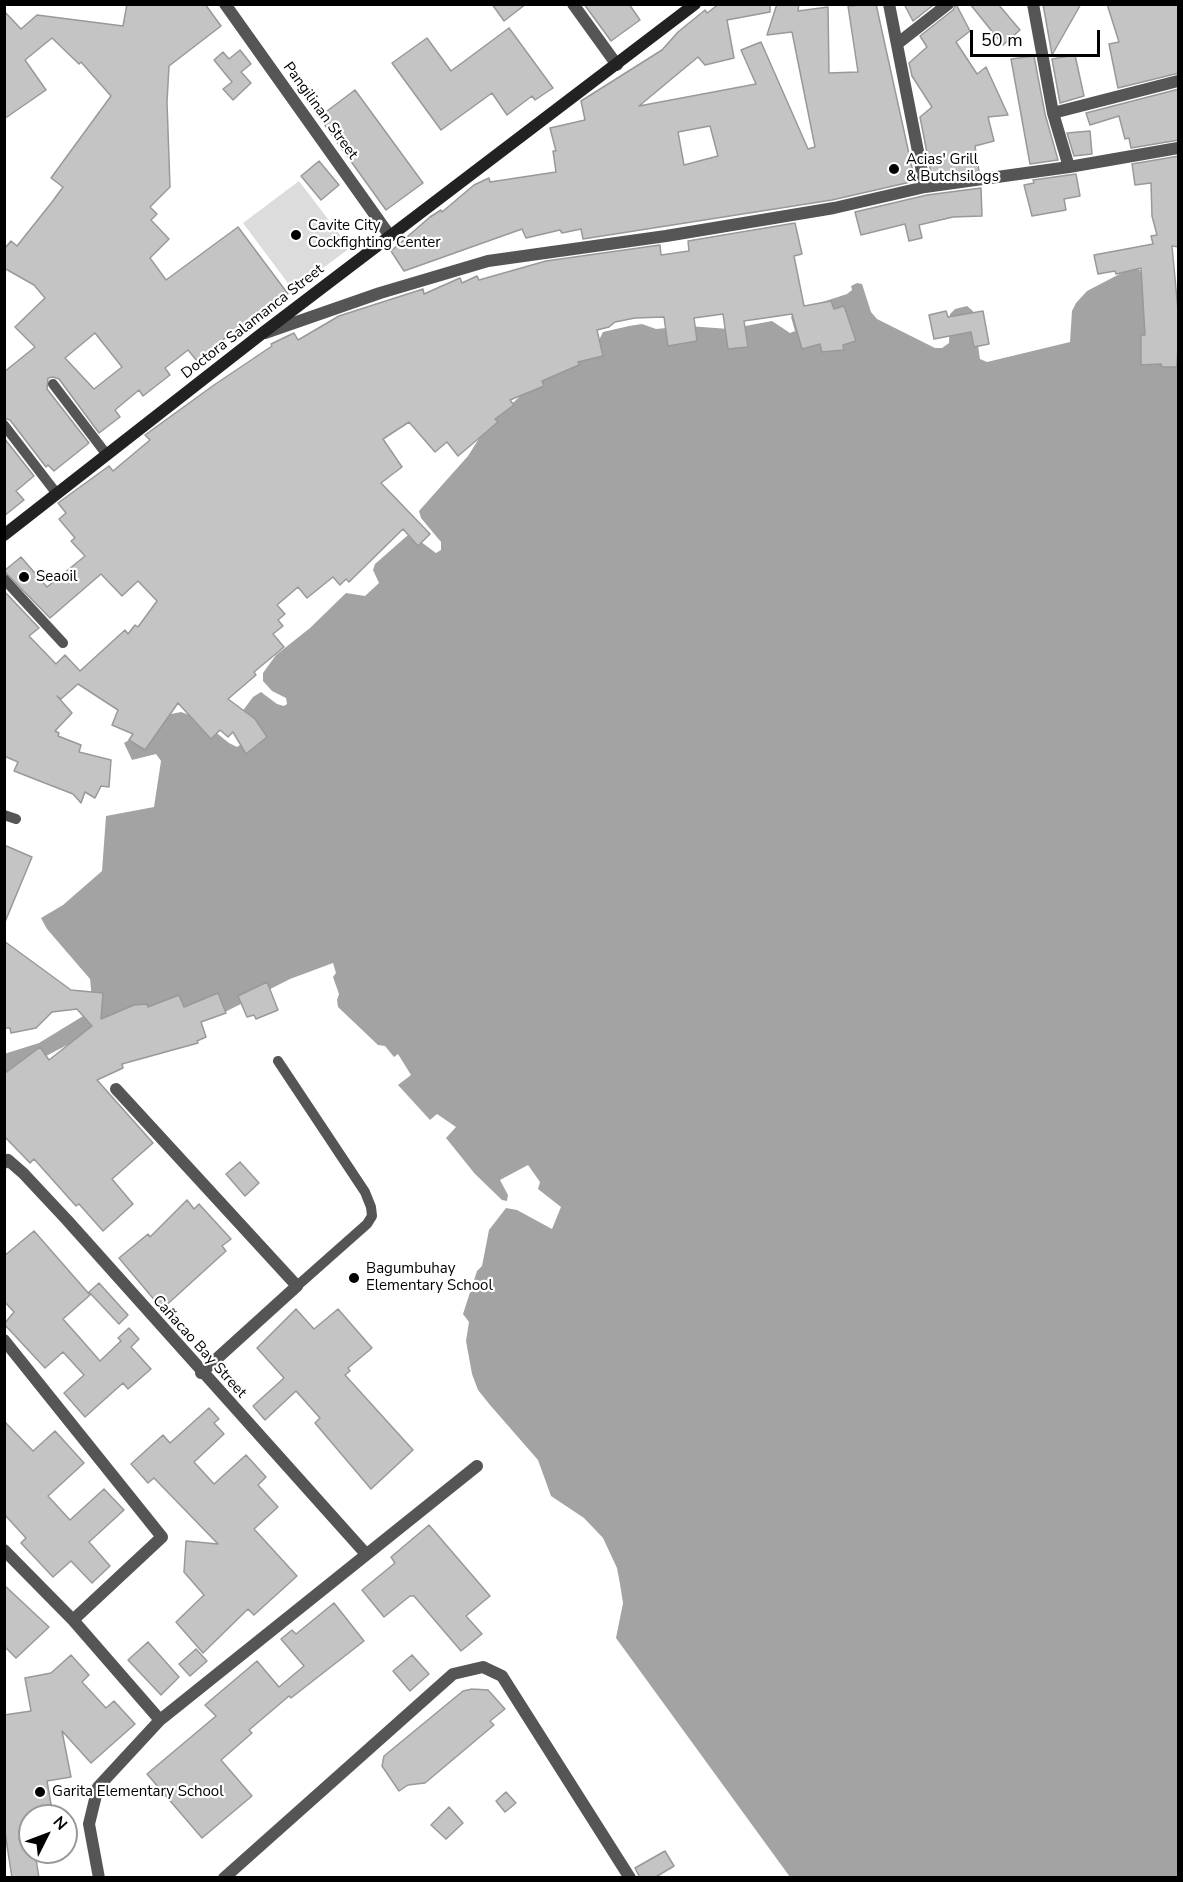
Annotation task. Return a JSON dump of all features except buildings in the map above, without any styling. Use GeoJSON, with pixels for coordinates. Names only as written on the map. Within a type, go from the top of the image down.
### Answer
{"type":"FeatureCollection","features":[{"type":"Feature","properties":{"kind":"main road","name":"Doctora Salamanca Street"},"geometry":{"type":"LineString","coordinates":[[4,535],[260,334],[695,4]]}},
{"type":"Feature","properties":{"kind":"street","name":"Pangilinan Street"},"geometry":{"type":"LineString","coordinates":[[225,4],[390,236]]}},
{"type":"Feature","properties":{"kind":"street"},"geometry":{"type":"LineString","coordinates":[[573,4],[617,65]]}},
{"type":"Feature","properties":{"kind":"street"},"geometry":{"type":"LineString","coordinates":[[889,4],[925,187]]}},
{"type":"Feature","properties":{"kind":"street"},"geometry":{"type":"LineString","coordinates":[[897,44],[948,4]]}},
{"type":"Feature","properties":{"kind":"street"},"geometry":{"type":"LineString","coordinates":[[1033,4],[1053,113],[1069,167]]}},
{"type":"Feature","properties":{"kind":"street"},"geometry":{"type":"LineString","coordinates":[[1053,113],[1179,81]]}},
{"type":"Feature","properties":{"kind":"street"},"geometry":{"type":"LineString","coordinates":[[260,334],[390,290],[488,261],[666,237],[834,208],[925,187],[1069,167],[1179,148]]}},
{"type":"Feature","properties":{"kind":"street"},"geometry":{"type":"LineString","coordinates":[[116,1089],[297,1286],[201,1373]]}},
{"type":"Feature","properties":{"kind":"street","name":"Cañacao Bay Street"},"geometry":{"type":"LineString","coordinates":[[6,1162],[67,1220],[201,1373],[366,1554]]}},
{"type":"Feature","properties":{"kind":"street"},"geometry":{"type":"LineString","coordinates":[[4,1340],[162,1538],[73,1620]]}},
{"type":"Feature","properties":{"kind":"street"},"geometry":{"type":"LineString","coordinates":[[99,1878],[89,1824],[98,1787],[160,1720],[477,1466]]}},
{"type":"Feature","properties":{"kind":"street"},"geometry":{"type":"LineString","coordinates":[[4,1550],[73,1620],[160,1720]]}},
{"type":"Feature","properties":{"kind":"street"},"geometry":{"type":"LineString","coordinates":[[224,1878],[453,1674],[483,1667],[502,1676],[630,1878]]}},
{"type":"Feature","properties":{"kind":"lane"},"geometry":{"type":"LineString","coordinates":[[52,384],[107,455]]}},
{"type":"Feature","properties":{"kind":"lane"},"geometry":{"type":"LineString","coordinates":[[4,424],[57,494]]}},
{"type":"Feature","properties":{"kind":"lane"},"geometry":{"type":"LineString","coordinates":[[4,579],[63,643]]}},
{"type":"Feature","properties":{"kind":"lane"},"geometry":{"type":"LineString","coordinates":[[4,815],[16,819]]}},
{"type":"Feature","properties":{"kind":"lane"},"geometry":{"type":"LineString","coordinates":[[278,1061],[364,1192],[372,1216],[368,1224],[297,1286]]}},
{"type":"Feature","properties":{"kind":"shaded area","name":"Cavite City Cockfighting Center"},"geometry":{"type":"Polygon","coordinates":[[[299,181],[350,248],[293,290],[243,223],[299,181]]]}},
{"type":"Feature","properties":{"kind":"shaded area"},"geometry":{"type":"Polygon","coordinates":[[[1133,267],[1140,270],[1174,360],[1178,356],[1178,1877],[790,1877],[616,1638],[623,1603],[617,1568],[603,1538],[584,1518],[551,1496],[538,1460],[478,1390],[472,1374],[466,1341],[469,1322],[463,1314],[477,1271],[482,1266],[489,1230],[506,1208],[517,1210],[552,1229],[561,1207],[538,1189],[540,1182],[528,1165],[500,1180],[508,1195],[507,1201],[502,1200],[475,1174],[446,1138],[456,1127],[437,1114],[430,1120],[398,1085],[411,1075],[398,1054],[394,1057],[385,1046],[378,1045],[338,1007],[339,994],[333,977],[336,973],[333,963],[290,979],[225,1012],[211,998],[184,1008],[103,1026],[12,1074],[5,1075],[4,1054],[39,1043],[93,1010],[90,979],[47,929],[41,918],[63,905],[102,871],[106,816],[154,807],[161,761],[156,754],[132,760],[124,743],[171,714],[181,712],[198,718],[237,747],[243,743],[236,720],[253,697],[261,692],[277,704],[284,706],[287,704],[286,698],[272,691],[263,681],[263,673],[276,655],[310,628],[346,593],[365,596],[379,583],[373,570],[375,564],[408,535],[413,536],[436,553],[441,550],[441,542],[421,518],[419,511],[468,456],[485,429],[547,371],[598,342],[603,332],[629,326],[642,324],[656,329],[688,326],[729,329],[772,321],[790,333],[795,331],[791,317],[795,311],[847,294],[852,290],[851,286],[857,283],[862,284],[871,312],[877,319],[935,348],[942,348],[949,343],[950,314],[955,309],[967,306],[973,311],[980,359],[987,362],[1070,342],[1072,311],[1076,303],[1087,291],[1133,267]]]}},
{"type":"Feature","properties":{"kind":"place","name":"Acias' Grill & Butchsilogs"},"geometry":{"type":"Point","coordinates":[894,169]}},
{"type":"Feature","properties":{"kind":"place","name":"Cavite City Cockfighting Center"},"geometry":{"type":"Point","coordinates":[296,235]}},
{"type":"Feature","properties":{"kind":"place","name":"Seaoil"},"geometry":{"type":"Point","coordinates":[24,577]}},
{"type":"Feature","properties":{"kind":"place","name":"Bagumbuhay Elementary School"},"geometry":{"type":"Point","coordinates":[354,1278]}},
{"type":"Feature","properties":{"kind":"place","name":"Garita Elementary School"},"geometry":{"type":"Point","coordinates":[40,1792]}}]}
